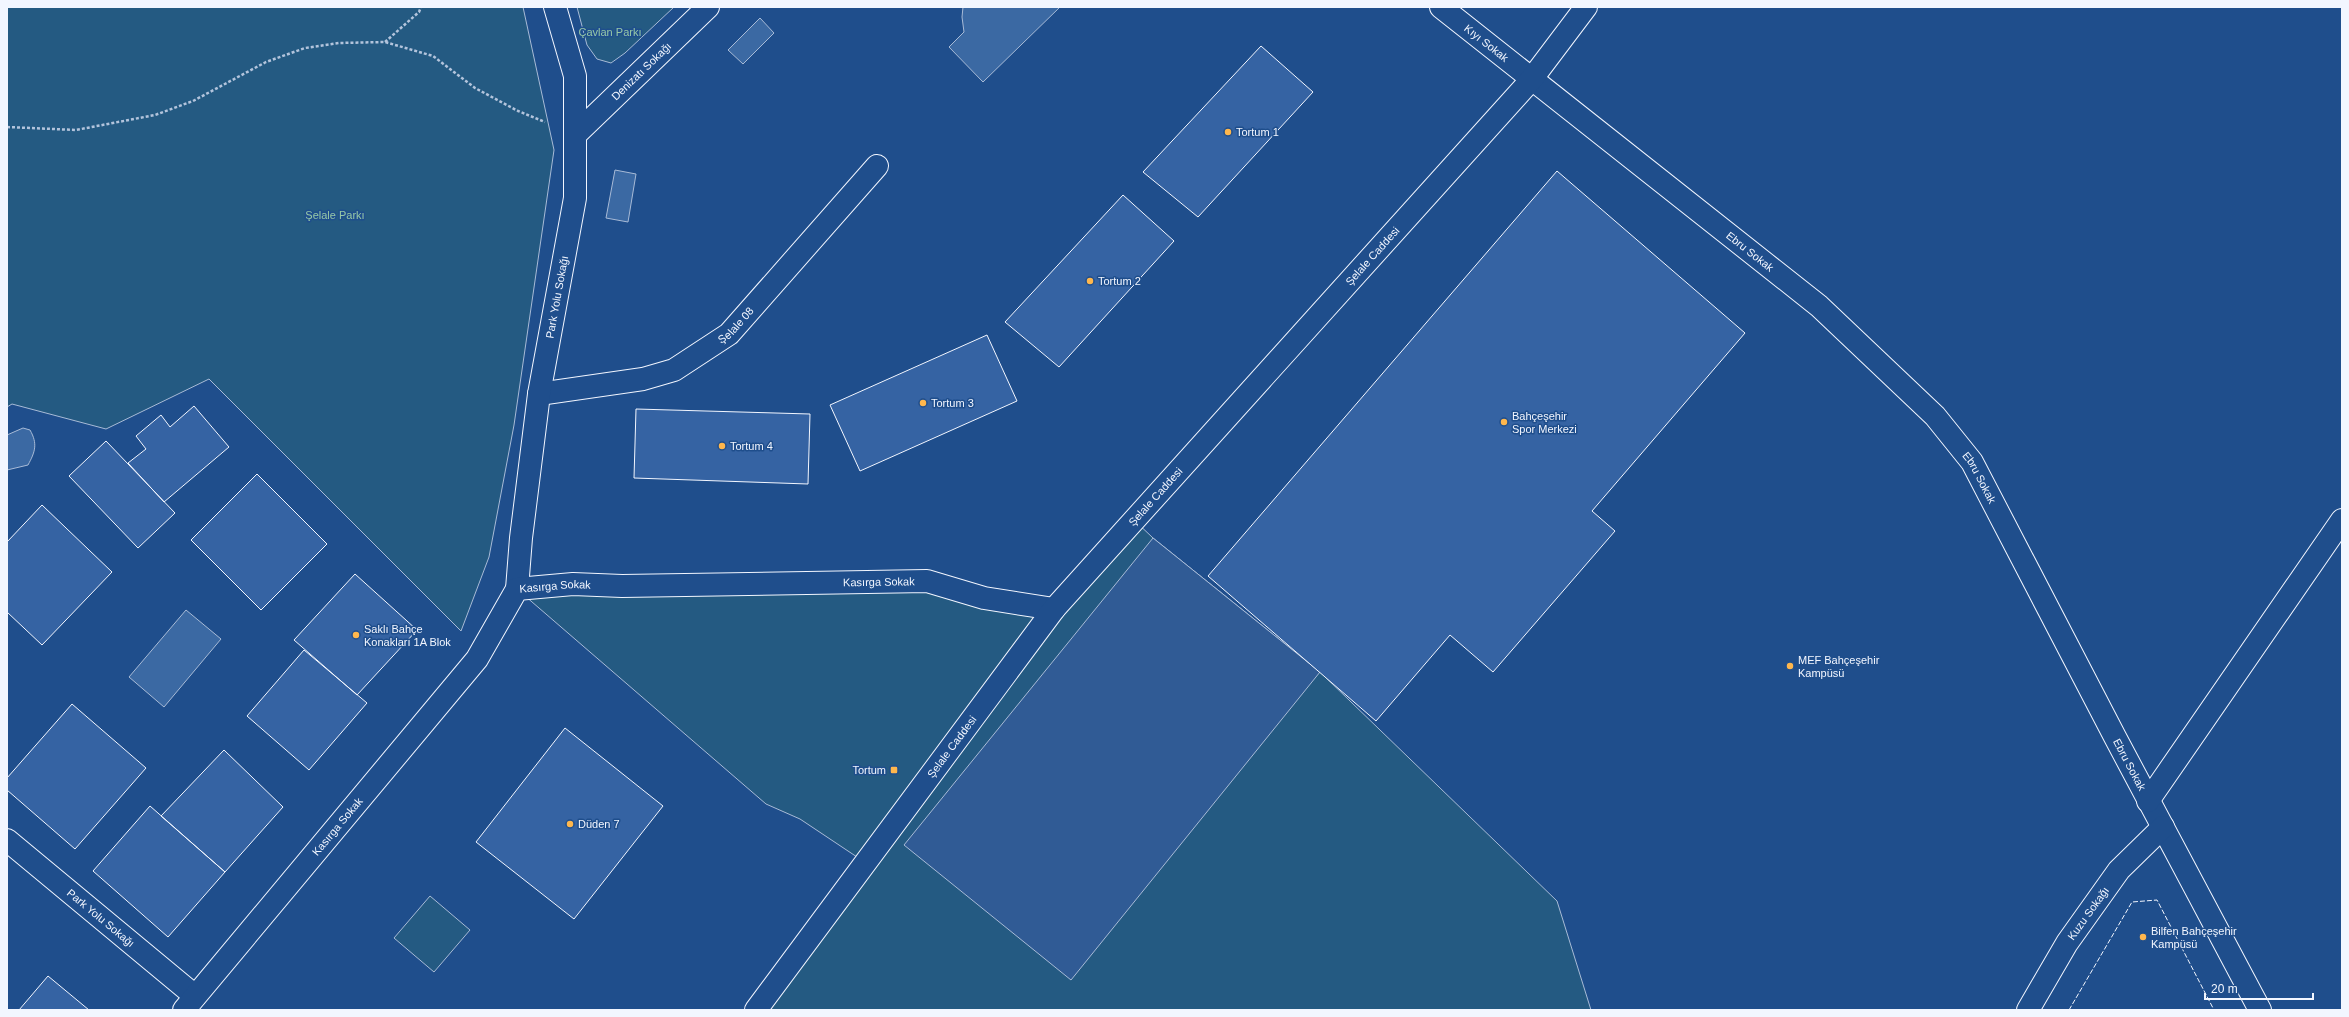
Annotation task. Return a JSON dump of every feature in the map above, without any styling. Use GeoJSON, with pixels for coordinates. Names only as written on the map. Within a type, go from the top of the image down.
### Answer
{"type":"FeatureCollection","features":[{"type":"Feature","properties":{"kind":"street","name":"Park Yolu Sokağı"},"geometry":{"type":"LineString","coordinates":[[517,589],[521,538],[539,394],[574,198],[575,76],[555,7]]}},
{"type":"Feature","properties":{"kind":"street","name":"Denizatı Sokağı"},"geometry":{"type":"LineString","coordinates":[[575,135],[708,7]]}},
{"type":"Feature","properties":{"kind":"street","name":"Kıyı Sokak"},"geometry":{"type":"LineString","coordinates":[[1441,7],[1531,80]]}},
{"type":"Feature","properties":{"kind":"street","name":"Şelale Caddesi"},"geometry":{"type":"LineString","coordinates":[[756,1010],[1054,608],[1531,80],[1586,7]]}},
{"type":"Feature","properties":{"kind":"street","name":"Ebru Sokak"},"geometry":{"type":"LineString","coordinates":[[1531,80],[1819,306],[1935,416],[1972,462],[2148,801],[2260,1010]]}},
{"type":"Feature","properties":{"kind":"street","name":"Şelale 08"},"geometry":{"type":"LineString","coordinates":[[539,394],[643,379],[674,370],[729,334],[877,166]]}},
{"type":"Feature","properties":{"kind":"street"},"geometry":{"type":"LineString","coordinates":[[2148,801],[2342,520]]}},
{"type":"Feature","properties":{"kind":"street","name":"Kasırga Sokak"},"geometry":{"type":"LineString","coordinates":[[190,1003],[477,659],[517,589],[573,584],[622,586],[928,581],[984,598],[1054,608]]}},
{"type":"Feature","properties":{"kind":"street","name":"Kuzu Sokağı"},"geometry":{"type":"LineString","coordinates":[[2028,1010],[2067,943],[2119,870],[2163,827]]}},
{"type":"Feature","properties":{"kind":"street","name":"Park Yolu Sokağı"},"geometry":{"type":"LineString","coordinates":[[7,840],[190,1003]]}},
{"type":"Feature","properties":{"kind":"path"},"geometry":{"type":"LineString","coordinates":[[385,42],[419,12],[421,7]]}},
{"type":"Feature","properties":{"kind":"path"},"geometry":{"type":"LineString","coordinates":[[7,127],[76,130],[155,115],[193,102],[266,62],[305,48],[339,42],[385,42],[433,56],[475,88],[518,112],[575,135]]}},
{"type":"Feature","properties":{"kind":"green space","name":"Şelale Parkı"},"geometry":{"type":"Polygon","coordinates":[[[7,7],[523,7],[554,150],[514,425],[489,557],[461,631],[209,379],[106,429],[12,404],[7,407],[7,7]]]}},
{"type":"Feature","properties":{"kind":"green space","name":"Çavlan Parkı"},"geometry":{"type":"Polygon","coordinates":[[[577,7],[674,7],[625,53],[611,63],[597,59],[587,45],[577,7]]]}},
{"type":"Feature","properties":{"kind":"green space"},"geometry":{"type":"Polygon","coordinates":[[[1133,519],[1153,538],[1320,672],[1557,901],[1591,1010],[756,1010],[866,863],[800,819],[766,804],[517,589],[927,581],[1054,609],[1133,519]]]}},
{"type":"Feature","properties":{"kind":"green space"},"geometry":{"type":"Polygon","coordinates":[[[430,896],[470,930],[434,972],[394,938],[430,896]]]}},
{"type":"Feature","properties":{"kind":"shaded area"},"geometry":{"type":"Polygon","coordinates":[[[963,7],[1060,7],[983,82],[949,47],[964,32],[962,17],[963,7]]]}},
{"type":"Feature","properties":{"kind":"shaded area"},"geometry":{"type":"Polygon","coordinates":[[[760,18],[774,33],[743,64],[728,50],[760,18]]]}},
{"type":"Feature","properties":{"kind":"shaded area"},"geometry":{"type":"Polygon","coordinates":[[[615,170],[636,174],[628,222],[606,218],[615,170]]]}},
{"type":"Feature","properties":{"kind":"shaded area"},"geometry":{"type":"Polygon","coordinates":[[[23,428],[30,430],[34,440],[35,448],[32,456],[28,465],[7,470],[7,435],[23,428]]]}},
{"type":"Feature","properties":{"kind":"shaded area"},"geometry":{"type":"Polygon","coordinates":[[[1153,538],[1320,672],[1071,980],[904,845],[1153,538]]]}},
{"type":"Feature","properties":{"kind":"shaded area"},"geometry":{"type":"Polygon","coordinates":[[[186,610],[221,639],[164,707],[129,677],[186,610]]]}},
{"type":"Feature","properties":{"kind":"building","name":"Tortum 1"},"geometry":{"type":"Polygon","coordinates":[[[1261,46],[1313,92],[1198,217],[1143,172],[1261,46]]]}},
{"type":"Feature","properties":{"kind":"building","name":"Bahçeşehir Spor Merkezi"},"geometry":{"type":"Polygon","coordinates":[[[1557,171],[1745,333],[1592,511],[1615,531],[1493,672],[1450,635],[1376,721],[1208,576],[1557,171]]]}},
{"type":"Feature","properties":{"kind":"building","name":"Tortum 2"},"geometry":{"type":"Polygon","coordinates":[[[1123,195],[1174,241],[1059,367],[1005,322],[1123,195]]]}},
{"type":"Feature","properties":{"kind":"building","name":"Tortum 3"},"geometry":{"type":"Polygon","coordinates":[[[987,335],[1017,401],[860,471],[830,405],[987,335]]]}},
{"type":"Feature","properties":{"kind":"building"},"geometry":{"type":"Polygon","coordinates":[[[194,406],[229,447],[164,502],[128,463],[146,449],[136,436],[161,415],[170,427],[194,406]]]}},
{"type":"Feature","properties":{"kind":"building","name":"Tortum 4"},"geometry":{"type":"Polygon","coordinates":[[[636,409],[810,414],[808,484],[634,478],[636,409]]]}},
{"type":"Feature","properties":{"kind":"building"},"geometry":{"type":"Polygon","coordinates":[[[106,441],[175,513],[138,548],[69,476],[106,441]]]}},
{"type":"Feature","properties":{"kind":"building"},"geometry":{"type":"Polygon","coordinates":[[[257,474],[327,544],[261,610],[191,540],[257,474]]]}},
{"type":"Feature","properties":{"kind":"building"},"geometry":{"type":"Polygon","coordinates":[[[42,505],[112,572],[42,645],[7,612],[7,542],[42,505]]]}},
{"type":"Feature","properties":{"kind":"building","name":"Saklı Bahçe Konakları 1A Blok"},"geometry":{"type":"Polygon","coordinates":[[[355,574],[417,630],[357,695],[294,640],[355,574]]]}},
{"type":"Feature","properties":{"kind":"building"},"geometry":{"type":"Polygon","coordinates":[[[304,650],[367,703],[309,770],[247,716],[304,650]]]}},
{"type":"Feature","properties":{"kind":"building"},"geometry":{"type":"Polygon","coordinates":[[[72,704],[146,768],[75,849],[7,790],[7,778],[72,704]]]}},
{"type":"Feature","properties":{"kind":"building","name":"Düden 7"},"geometry":{"type":"Polygon","coordinates":[[[565,728],[663,806],[574,919],[476,842],[565,728]]]}},
{"type":"Feature","properties":{"kind":"building"},"geometry":{"type":"Polygon","coordinates":[[[224,750],[283,807],[225,872],[161,816],[224,750]]]}},
{"type":"Feature","properties":{"kind":"building"},"geometry":{"type":"Polygon","coordinates":[[[150,806],[225,872],[168,937],[93,871],[150,806]]]}},
{"type":"Feature","properties":{"kind":"building"},"geometry":{"type":"Polygon","coordinates":[[[48,976],[89,1010],[19,1010],[48,976]]]}},
{"type":"Feature","properties":{"kind":"fence"},"geometry":{"type":"LineString","coordinates":[[2069,1010],[2132,902],[2157,900],[2214,1010]]}},
{"type":"Feature","properties":{"kind":"place","name":"Tortum 1"},"geometry":{"type":"Point","coordinates":[1228,132]}},
{"type":"Feature","properties":{"kind":"place","name":"Tortum 2"},"geometry":{"type":"Point","coordinates":[1090,281]}},
{"type":"Feature","properties":{"kind":"place","name":"Tortum 3"},"geometry":{"type":"Point","coordinates":[923,403]}},
{"type":"Feature","properties":{"kind":"place","name":"Bahçeşehir Spor Merkezi"},"geometry":{"type":"Point","coordinates":[1504,422]}},
{"type":"Feature","properties":{"kind":"place","name":"Tortum 4"},"geometry":{"type":"Point","coordinates":[722,446]}},
{"type":"Feature","properties":{"kind":"place","name":"Saklı Bahçe Konakları 1A Blok"},"geometry":{"type":"Point","coordinates":[356,635]}},
{"type":"Feature","properties":{"kind":"place","name":"MEF Bahçeşehir Kampüsü"},"geometry":{"type":"Point","coordinates":[1790,666]}},
{"type":"Feature","properties":{"kind":"place","name":"Tortum"},"geometry":{"type":"Point","coordinates":[894,770]}},
{"type":"Feature","properties":{"kind":"place","name":"Düden 7"},"geometry":{"type":"Point","coordinates":[570,824]}},
{"type":"Feature","properties":{"kind":"place","name":"Bilfen Bahçeşehir Kampüsü"},"geometry":{"type":"Point","coordinates":[2143,937]}}]}
